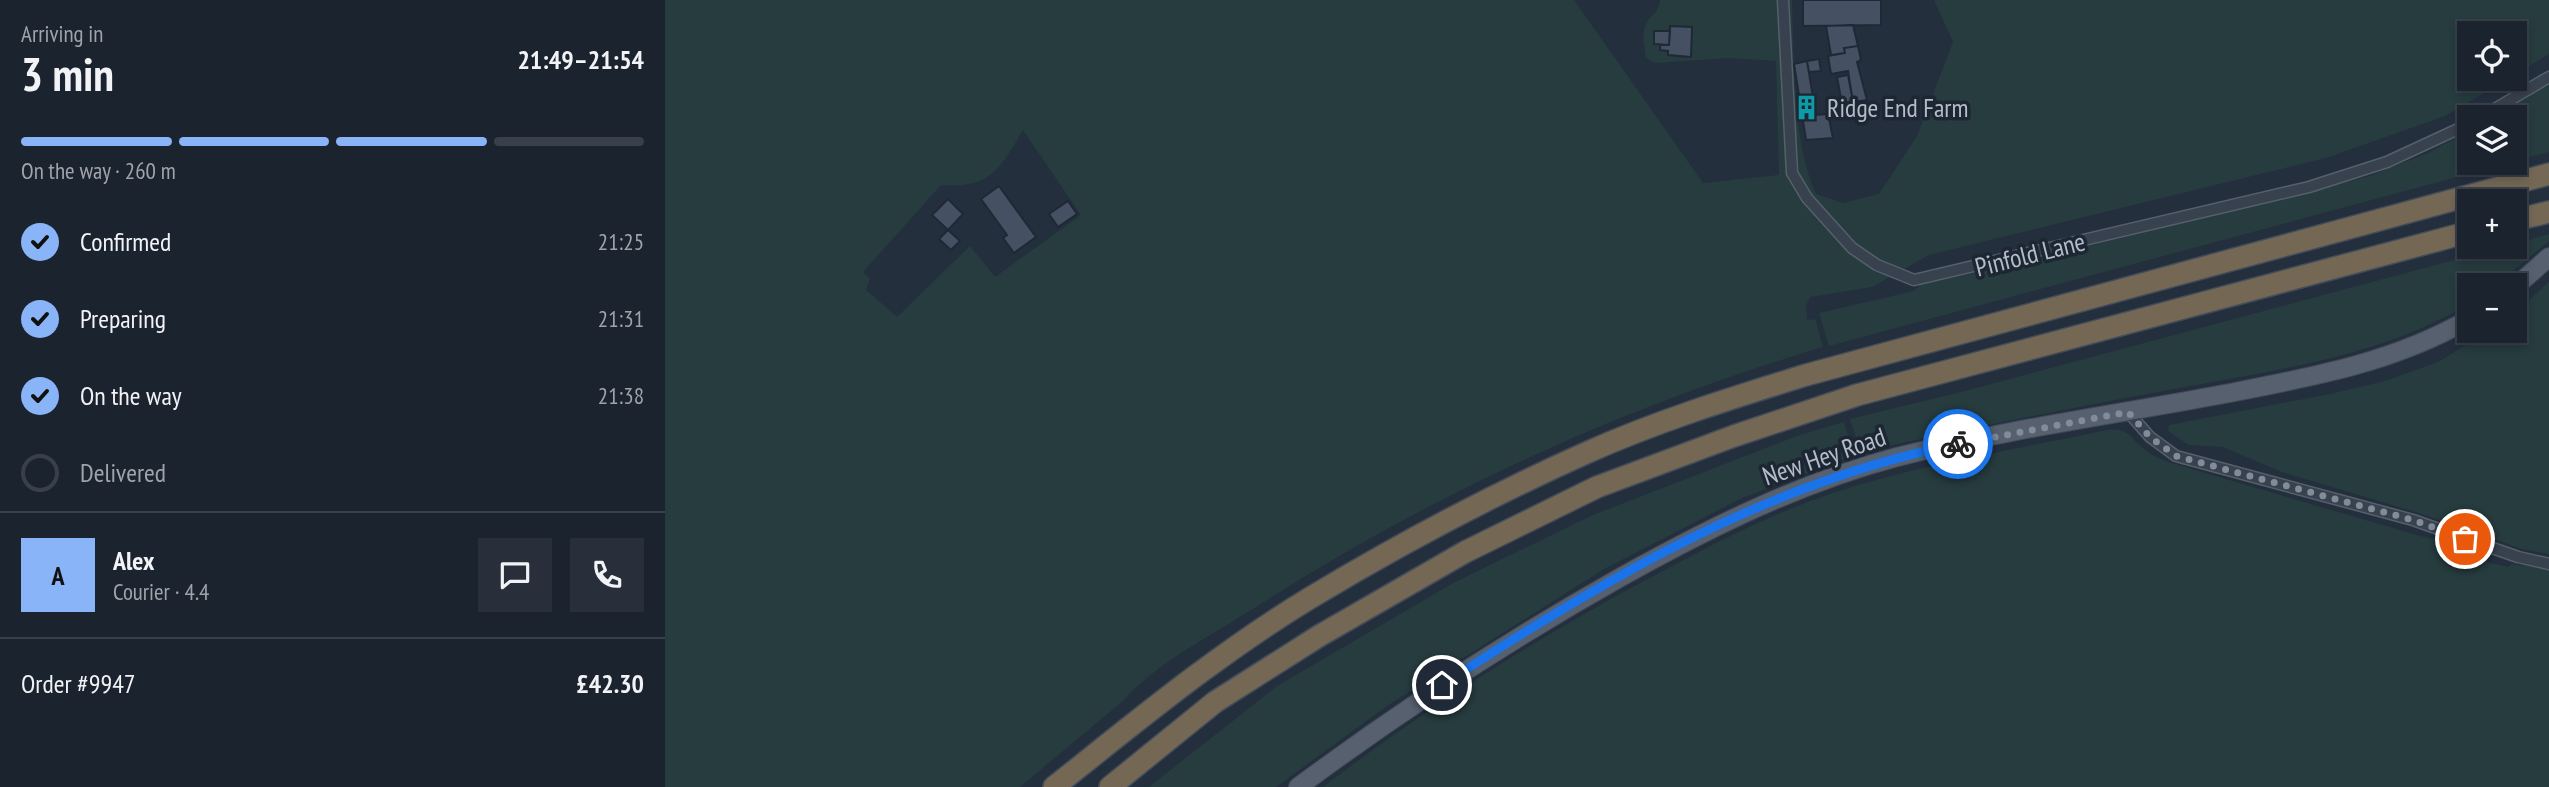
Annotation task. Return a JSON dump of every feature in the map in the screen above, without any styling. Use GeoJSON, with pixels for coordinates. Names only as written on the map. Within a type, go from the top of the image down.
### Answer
{"type":"FeatureCollection","features":[{"type":"Feature","properties":{"kind":"highway"},"geometry":{"type":"LineString","coordinates":[[1054,787],[1187,681],[1309,598],[1456,517],[1587,453],[1707,406],[1806,375],[2549,174]]}},
{"type":"Feature","properties":{"kind":"highway"},"geometry":{"type":"LineString","coordinates":[[2527,217],[2549,212]]}},
{"type":"Feature","properties":{"kind":"highway"},"geometry":{"type":"LineString","coordinates":[[1110,787],[1215,702],[1319,636],[1465,552],[1597,487],[1734,436],[1857,395],[2457,235]]}},
{"type":"Feature","properties":{"kind":"main road"},"geometry":{"type":"LineString","coordinates":[[2527,276],[2549,257]]}},
{"type":"Feature","properties":{"kind":"main road","name":"New Hey Road"},"geometry":{"type":"LineString","coordinates":[[1298,787],[1400,713],[1524,633],[1698,534],[1806,486],[1893,458],[2310,378],[2364,365],[2406,351],[2457,325]]}},
{"type":"Feature","properties":{"kind":"street","name":"Pinfold Lane"},"geometry":{"type":"LineString","coordinates":[[1783,0],[1792,173],[1807,198],[1852,248],[1877,265],[1914,280],[2309,187],[2387,162],[2457,130]]}},
{"type":"Feature","properties":{"kind":"street"},"geometry":{"type":"LineString","coordinates":[[2501,105],[2549,77]]}},
{"type":"Feature","properties":{"kind":"street"},"geometry":{"type":"LineString","coordinates":[[2128,412],[2150,437],[2176,456],[2413,520],[2518,557],[2549,564]]}},
{"type":"Feature","properties":{"kind":"green space"},"geometry":{"type":"Polygon","coordinates":[[[665,0],[1574,0],[1703,183],[1779,175],[1776,61],[1729,58],[1654,63],[1646,58],[1646,24],[1656,12],[1660,0],[1792,0],[1798,125],[1808,173],[1816,194],[1843,203],[1879,194],[1917,136],[1953,42],[1934,0],[2549,0],[2549,54],[2527,68],[2527,21],[2457,21],[2457,91],[2488,91],[2464,105],[2457,105],[2457,109],[2445,116],[2326,158],[1929,255],[1872,287],[1810,297],[1806,306],[1807,320],[1815,319],[1823,347],[1747,371],[1599,427],[1455,493],[1385,530],[1166,663],[1020,787],[665,787],[665,0]],[[1023,130],[992,174],[971,184],[941,185],[863,272],[870,279],[866,290],[897,317],[970,246],[995,277],[1081,215],[1023,130]]]}},
{"type":"Feature","properties":{"kind":"green space"},"geometry":{"type":"Polygon","coordinates":[[[2549,84],[2549,152],[2527,158],[2527,105],[2513,105],[2549,84]]]}},
{"type":"Feature","properties":{"kind":"green space"},"geometry":{"type":"Polygon","coordinates":[[[2457,137],[2457,175],[2464,175],[1829,346],[1819,313],[1914,291],[1921,284],[2005,267],[2370,176],[2428,153],[2457,137]]]}},
{"type":"Feature","properties":{"kind":"green space"},"geometry":{"type":"Polygon","coordinates":[[[2549,234],[2549,241],[2510,273],[2457,273],[2457,310],[2398,338],[2364,349],[2258,374],[2023,418],[1861,452],[1850,419],[1965,391],[2458,259],[2527,259],[2527,240],[2549,234]]]}},
{"type":"Feature","properties":{"kind":"green space"},"geometry":{"type":"Polygon","coordinates":[[[2549,282],[2549,554],[2522,549],[2419,513],[2282,472],[2223,447],[2189,445],[2168,431],[2169,425],[2385,381],[2438,362],[2469,343],[2527,343],[2527,301],[2549,282]]]}},
{"type":"Feature","properties":{"kind":"green space"},"geometry":{"type":"Polygon","coordinates":[[[1844,422],[1854,455],[1742,498],[1604,569],[1387,706],[1276,787],[1149,787],[1277,686],[1455,582],[1593,515],[1802,434],[1844,422]]]}},
{"type":"Feature","properties":{"kind":"green space"},"geometry":{"type":"Polygon","coordinates":[[[2107,430],[2130,435],[2149,453],[2168,462],[2420,536],[2464,545],[2485,554],[2487,562],[2509,567],[2511,564],[2549,569],[2549,787],[1323,787],[1445,700],[1572,621],[1659,573],[1763,521],[1827,495],[1895,475],[2107,430]]]}},
{"type":"Feature","properties":{"kind":"building"},"geometry":{"type":"Polygon","coordinates":[[[1803,0],[1881,0],[1881,25],[1803,26],[1803,0]]]}},
{"type":"Feature","properties":{"kind":"building"},"geometry":{"type":"Polygon","coordinates":[[[1853,25],[1858,46],[1844,48],[1845,53],[1831,55],[1826,26],[1853,25]]]}},
{"type":"Feature","properties":{"kind":"building"},"geometry":{"type":"Polygon","coordinates":[[[1670,26],[1692,27],[1691,57],[1668,55],[1668,51],[1660,50],[1660,45],[1669,45],[1670,26]]]}},
{"type":"Feature","properties":{"kind":"building"},"geometry":{"type":"Polygon","coordinates":[[[1654,31],[1670,31],[1669,45],[1654,44],[1654,31]]]}},
{"type":"Feature","properties":{"kind":"building"},"geometry":{"type":"Polygon","coordinates":[[[1858,46],[1861,60],[1857,62],[1867,100],[1853,102],[1848,71],[1831,74],[1828,56],[1845,53],[1844,48],[1858,46]]]}},
{"type":"Feature","properties":{"kind":"building"},"geometry":{"type":"Polygon","coordinates":[[[1819,59],[1821,71],[1809,72],[1807,61],[1819,59]]]}},
{"type":"Feature","properties":{"kind":"building","name":"Ridge End Farm"},"geometry":{"type":"Polygon","coordinates":[[[1807,61],[1816,115],[1828,114],[1833,138],[1806,140],[1794,64],[1807,61]]]}},
{"type":"Feature","properties":{"kind":"building"},"geometry":{"type":"Polygon","coordinates":[[[1848,75],[1853,102],[1842,104],[1837,77],[1848,75]]]}},
{"type":"Feature","properties":{"kind":"building"},"geometry":{"type":"Polygon","coordinates":[[[999,186],[1036,237],[1014,253],[1003,238],[1007,235],[981,199],[999,186]]]}},
{"type":"Feature","properties":{"kind":"building"},"geometry":{"type":"Polygon","coordinates":[[[948,199],[963,214],[948,230],[932,215],[948,199]]]}},
{"type":"Feature","properties":{"kind":"building"},"geometry":{"type":"Polygon","coordinates":[[[1068,201],[1077,214],[1058,227],[1049,214],[1068,201]]]}},
{"type":"Feature","properties":{"kind":"building"},"geometry":{"type":"Polygon","coordinates":[[[948,230],[960,241],[951,250],[939,239],[948,230]]]}},
{"type":"Feature","properties":{"kind":"way so far"},"geometry":{"type":"LineString","coordinates":[[1958,444],[2128,412],[2150,437],[2176,456],[2413,520],[2465,539]]}},
{"type":"Feature","properties":{"kind":"place","name":"Ridge End Farm"},"geometry":{"type":"Point","coordinates":[1807,107]}},
{"type":"Feature","properties":{"kind":"route"},"geometry":{"type":"LineString","coordinates":[[1442,685],[1585,597],[1698,534],[1752,508],[1863,467],[1958,444]]}}]}
